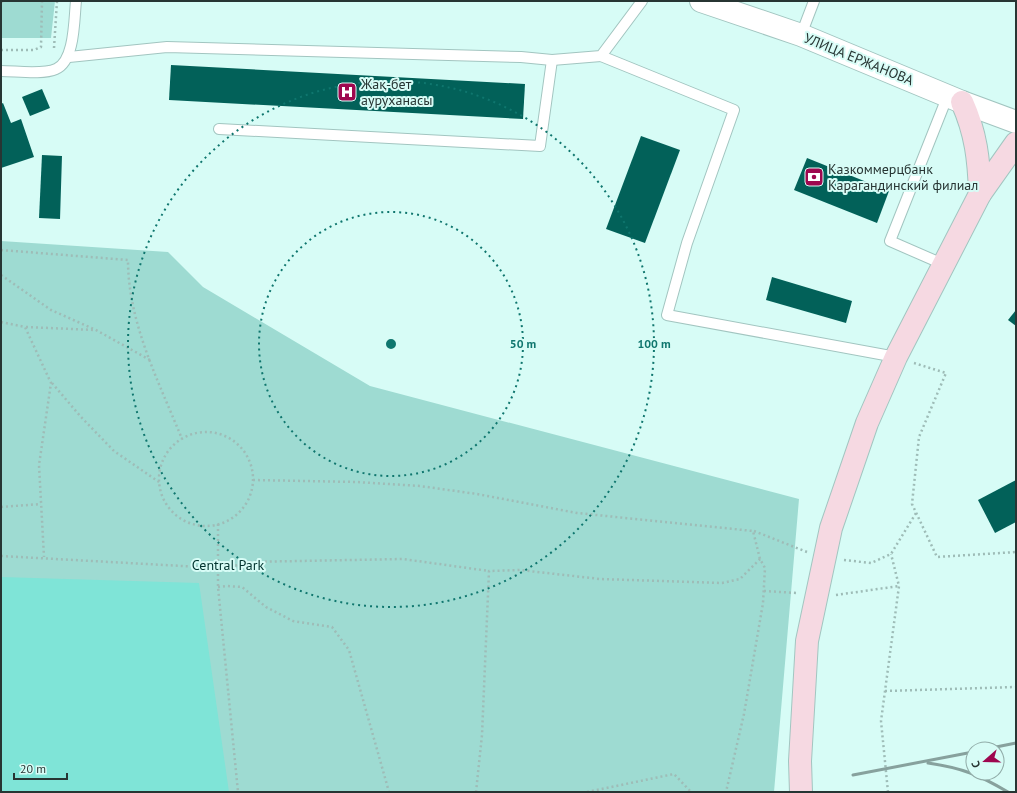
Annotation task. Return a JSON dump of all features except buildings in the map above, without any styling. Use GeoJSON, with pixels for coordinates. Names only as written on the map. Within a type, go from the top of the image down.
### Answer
{"type":"FeatureCollection","features":[{"type":"Feature","properties":{"kind":"main road"},"geometry":{"type":"LineString","coordinates":[[955,99],[970,120],[979,158],[980,194]]}},
{"type":"Feature","properties":{"kind":"main road"},"geometry":{"type":"LineString","coordinates":[[801,792],[800,761],[807,641],[831,528],[867,423],[896,357],[945,265],[980,194],[1016,143]]}},
{"type":"Feature","properties":{"kind":"street","name":"УЛИЦА ЕРЖАНОВА"},"geometry":{"type":"LineString","coordinates":[[701,1],[801,35],[955,99],[1016,122]]}},
{"type":"Feature","properties":{"kind":"lane"},"geometry":{"type":"LineString","coordinates":[[1,71],[48,72],[57,69],[63,64],[68,57],[76,1]]}},
{"type":"Feature","properties":{"kind":"lane"},"geometry":{"type":"LineString","coordinates":[[601,56],[642,1]]}},
{"type":"Feature","properties":{"kind":"lane"},"geometry":{"type":"LineString","coordinates":[[801,35],[814,1]]}},
{"type":"Feature","properties":{"kind":"lane"},"geometry":{"type":"LineString","coordinates":[[68,57],[167,47],[521,57],[552,60],[601,56],[734,110],[687,243],[667,315],[896,357]]}},
{"type":"Feature","properties":{"kind":"lane"},"geometry":{"type":"LineString","coordinates":[[219,128],[540,146],[552,60]]}},
{"type":"Feature","properties":{"kind":"lane"},"geometry":{"type":"LineString","coordinates":[[945,265],[890,241],[955,99]]}},
{"type":"Feature","properties":{"kind":"path"},"geometry":{"type":"LineString","coordinates":[[1,50],[34,50],[41,47],[42,1]]}},
{"type":"Feature","properties":{"kind":"path"},"geometry":{"type":"LineString","coordinates":[[53,52],[57,1]]}},
{"type":"Feature","properties":{"kind":"path"},"geometry":{"type":"LineString","coordinates":[[1,250],[128,260],[128,277],[135,316],[182,439]]}},
{"type":"Feature","properties":{"kind":"path"},"geometry":{"type":"LineString","coordinates":[[1,275],[51,310],[96,330],[151,360]]}},
{"type":"Feature","properties":{"kind":"path"},"geometry":{"type":"LineString","coordinates":[[1,322],[25,327],[96,330]]}},
{"type":"Feature","properties":{"kind":"path"},"geometry":{"type":"LineString","coordinates":[[25,327],[51,383],[80,417],[114,451],[160,482]]}},
{"type":"Feature","properties":{"kind":"path"},"geometry":{"type":"LineString","coordinates":[[896,357],[946,373],[919,437],[912,504],[937,557],[1016,552]]}},
{"type":"Feature","properties":{"kind":"path"},"geometry":{"type":"LineString","coordinates":[[44,557],[39,465],[51,383]]}},
{"type":"Feature","properties":{"kind":"path"},"geometry":{"type":"LineString","coordinates":[[209,432],[223,435],[235,442],[245,453],[251,465],[253,480],[252,489],[243,507],[232,518],[218,524],[204,526],[189,522],[176,515],[166,504],[160,482],[163,461],[170,448],[182,439],[195,433],[209,432]]}},
{"type":"Feature","properties":{"kind":"path"},"geometry":{"type":"LineString","coordinates":[[253,480],[357,482],[420,486],[477,494],[577,513],[753,531],[760,559],[765,568],[764,591],[744,714],[726,792]]}},
{"type":"Feature","properties":{"kind":"path"},"geometry":{"type":"LineString","coordinates":[[1,507],[42,504]]}},
{"type":"Feature","properties":{"kind":"path"},"geometry":{"type":"LineString","coordinates":[[218,524],[218,587],[238,792]]}},
{"type":"Feature","properties":{"kind":"path"},"geometry":{"type":"LineString","coordinates":[[888,792],[881,721],[899,586],[891,554]]}},
{"type":"Feature","properties":{"kind":"path"},"geometry":{"type":"LineString","coordinates":[[1,556],[44,557],[219,568],[246,562],[403,559],[489,571],[520,570],[600,579],[722,583],[740,579],[760,559]]}},
{"type":"Feature","properties":{"kind":"path"},"geometry":{"type":"LineString","coordinates":[[476,792],[482,735],[489,571]]}},
{"type":"Feature","properties":{"kind":"path"},"geometry":{"type":"LineString","coordinates":[[218,587],[227,586],[242,588],[266,607],[293,621],[332,627],[349,650],[389,792]]}},
{"type":"Feature","properties":{"kind":"path"},"geometry":{"type":"LineString","coordinates":[[833,596],[899,586]]}},
{"type":"Feature","properties":{"kind":"path"},"geometry":{"type":"LineString","coordinates":[[764,591],[801,593]]}},
{"type":"Feature","properties":{"kind":"path"},"geometry":{"type":"LineString","coordinates":[[885,691],[1016,687]]}},
{"type":"Feature","properties":{"kind":"path"},"geometry":{"type":"LineString","coordinates":[[587,792],[674,774],[691,792]]}},
{"type":"Feature","properties":{"kind":"green space"},"geometry":{"type":"Polygon","coordinates":[[[1,1],[55,1],[51,38],[1,38],[1,1]]]}},
{"type":"Feature","properties":{"kind":"green space","name":"Central Park"},"geometry":{"type":"Polygon","coordinates":[[[1,241],[168,252],[203,287],[370,386],[799,499],[774,792],[1,792],[1,241]]]}},
{"type":"Feature","properties":{"kind":"water"},"geometry":{"type":"Polygon","coordinates":[[[1,577],[199,583],[229,792],[1,792],[1,577]]]}},
{"type":"Feature","properties":{"kind":"railway"},"geometry":{"type":"LineString","coordinates":[[1005,745],[1016,743]]}},
{"type":"Feature","properties":{"kind":"railway"},"geometry":{"type":"LineString","coordinates":[[853,775],[965,754]]}},
{"type":"Feature","properties":{"kind":"railway"},"geometry":{"type":"LineString","coordinates":[[928,763],[951,767],[970,773],[1008,792]]}},
{"type":"Feature","properties":{"kind":"place","name":"Жақ-бет ауруханасы"},"geometry":{"type":"Point","coordinates":[347,92]}},
{"type":"Feature","properties":{"kind":"place","name":"Казкоммерцбанк Карагандинский филиал"},"geometry":{"type":"Point","coordinates":[814,177]}}]}
